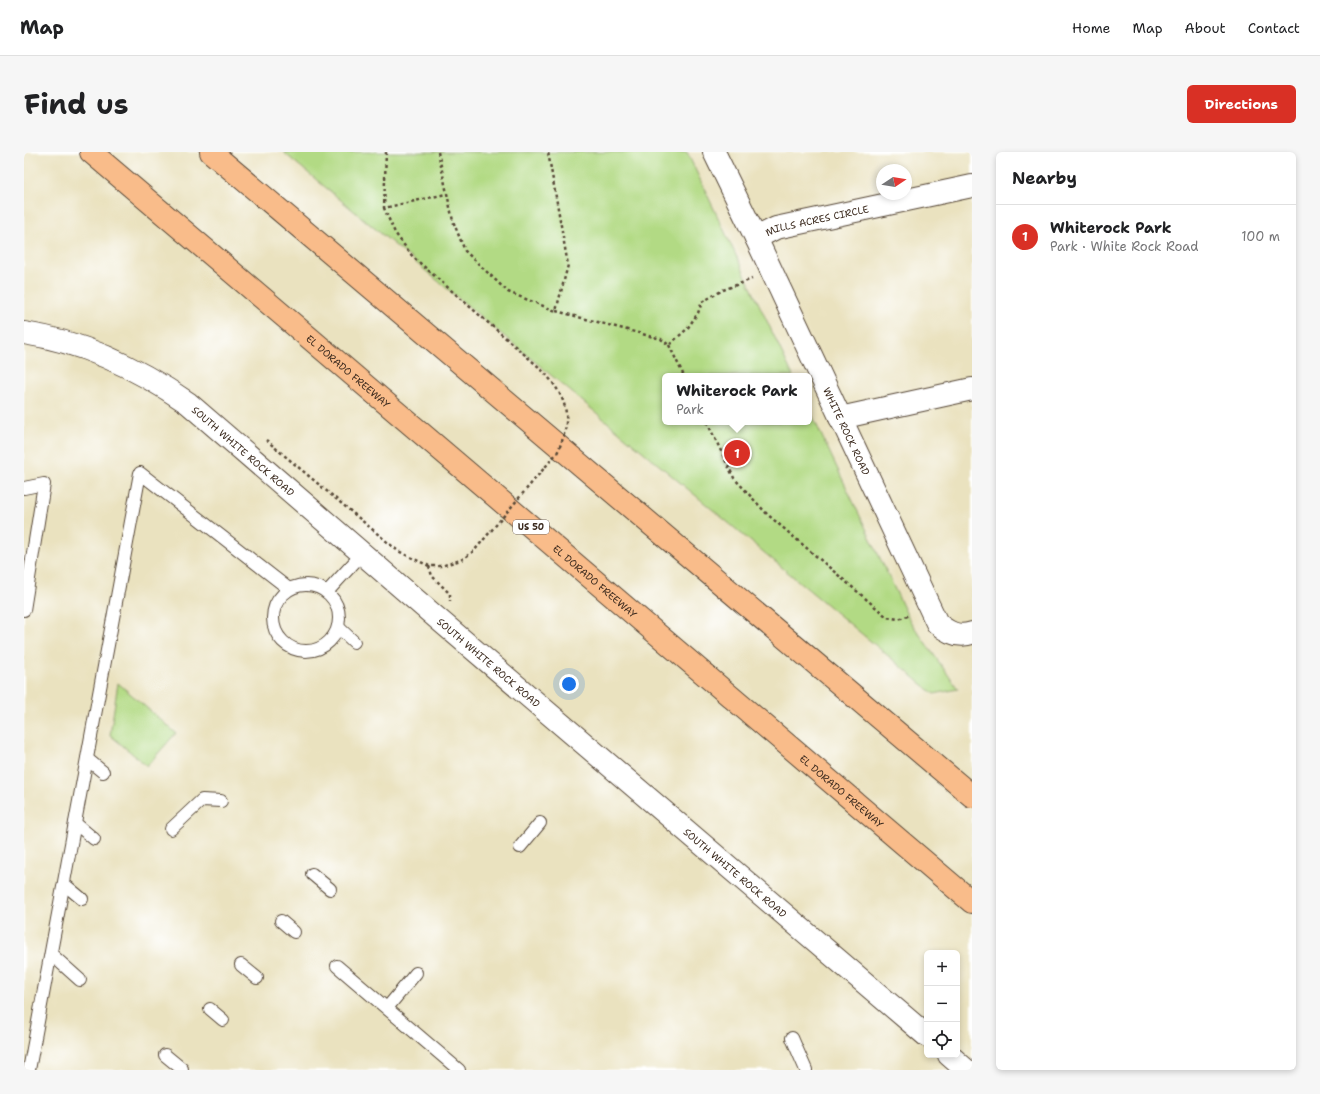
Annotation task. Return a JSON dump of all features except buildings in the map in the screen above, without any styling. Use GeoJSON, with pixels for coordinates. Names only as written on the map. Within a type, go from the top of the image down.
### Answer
{"type":"FeatureCollection","features":[{"type":"Feature","properties":{"kind":"highway","name":"EL DORADO FREEWAY"},"geometry":{"type":"LineString","coordinates":[[91,152],[972,902]]}},
{"type":"Feature","properties":{"kind":"highway"},"geometry":{"type":"LineString","coordinates":[[211,152],[972,796]]}},
{"type":"Feature","properties":{"kind":"street","name":"WHITE ROCK ROAD"},"geometry":{"type":"LineString","coordinates":[[714,152],[937,623],[948,633],[966,635],[972,633]]}},
{"type":"Feature","properties":{"kind":"street","name":"MILLS ACRES CIRCLE"},"geometry":{"type":"LineString","coordinates":[[756,238],[776,228],[972,186]]}},
{"type":"Feature","properties":{"kind":"street","name":"SOUTH WHITE ROCK ROAD"},"geometry":{"type":"LineString","coordinates":[[24,333],[60,341],[116,361],[156,382],[188,404],[924,1033]]}},
{"type":"Feature","properties":{"kind":"street"},"geometry":{"type":"LineString","coordinates":[[840,418],[972,389]]}},
{"type":"Feature","properties":{"kind":"street"},"geometry":{"type":"LineString","coordinates":[[952,1058],[966,1070]]}},
{"type":"Feature","properties":{"kind":"lane"},"geometry":{"type":"LineString","coordinates":[[29,1070],[140,473],[289,589]]}},
{"type":"Feature","properties":{"kind":"lane"},"geometry":{"type":"LineString","coordinates":[[24,488],[44,484],[24,610]]}},
{"type":"Feature","properties":{"kind":"lane"},"geometry":{"type":"LineString","coordinates":[[327,592],[362,554]]}},
{"type":"Feature","properties":{"kind":"lane"},"geometry":{"type":"LineString","coordinates":[[302,584],[315,586],[327,592],[335,602],[339,614],[338,628],[332,639],[322,648],[310,652],[296,651],[285,645],[276,634],[272,622],[273,609],[279,597],[289,589],[302,584]]}},
{"type":"Feature","properties":{"kind":"lane"},"geometry":{"type":"LineString","coordinates":[[338,628],[354,642]]}},
{"type":"Feature","properties":{"kind":"lane"},"geometry":{"type":"LineString","coordinates":[[87,759],[103,772]]}},
{"type":"Feature","properties":{"kind":"lane"},"geometry":{"type":"LineString","coordinates":[[171,829],[202,800],[221,801]]}},
{"type":"Feature","properties":{"kind":"lane"},"geometry":{"type":"LineString","coordinates":[[75,823],[94,839]]}},
{"type":"Feature","properties":{"kind":"lane"},"geometry":{"type":"LineString","coordinates":[[520,847],[540,823]]}},
{"type":"Feature","properties":{"kind":"lane"},"geometry":{"type":"LineString","coordinates":[[312,874],[330,889]]}},
{"type":"Feature","properties":{"kind":"lane"},"geometry":{"type":"LineString","coordinates":[[64,884],[82,900]]}},
{"type":"Feature","properties":{"kind":"lane"},"geometry":{"type":"LineString","coordinates":[[281,921],[294,932]]}},
{"type":"Feature","properties":{"kind":"lane"},"geometry":{"type":"LineString","coordinates":[[51,954],[80,980]]}},
{"type":"Feature","properties":{"kind":"lane"},"geometry":{"type":"LineString","coordinates":[[241,965],[257,978]]}},
{"type":"Feature","properties":{"kind":"lane"},"geometry":{"type":"LineString","coordinates":[[337,966],[458,1070]]}},
{"type":"Feature","properties":{"kind":"lane"},"geometry":{"type":"LineString","coordinates":[[387,1008],[416,973]]}},
{"type":"Feature","properties":{"kind":"lane"},"geometry":{"type":"LineString","coordinates":[[210,1009],[223,1020]]}},
{"type":"Feature","properties":{"kind":"lane"},"geometry":{"type":"LineString","coordinates":[[792,1038],[806,1070]]}},
{"type":"Feature","properties":{"kind":"lane"},"geometry":{"type":"LineString","coordinates":[[165,1055],[181,1070]]}},
{"type":"Feature","properties":{"kind":"path"},"geometry":{"type":"LineString","coordinates":[[266,440],[398,552],[430,566],[441,566],[461,560],[474,551],[557,453],[564,438],[566,419],[564,402],[554,382],[413,257],[395,233],[384,208],[386,152]]}},
{"type":"Feature","properties":{"kind":"path"},"geometry":{"type":"LineString","coordinates":[[438,152],[453,221],[465,251],[508,292],[556,311],[662,339],[669,345],[683,373]]}},
{"type":"Feature","properties":{"kind":"path"},"geometry":{"type":"LineString","coordinates":[[548,152],[568,265],[556,311]]}},
{"type":"Feature","properties":{"kind":"path"},"geometry":{"type":"LineString","coordinates":[[384,208],[446,194]]}},
{"type":"Feature","properties":{"kind":"path"},"geometry":{"type":"LineString","coordinates":[[669,345],[687,330],[698,313],[702,302],[723,290],[752,279]]}},
{"type":"Feature","properties":{"kind":"path"},"geometry":{"type":"LineString","coordinates":[[708,425],[734,478],[767,514],[887,617],[898,619],[911,615]]}},
{"type":"Feature","properties":{"kind":"path"},"geometry":{"type":"LineString","coordinates":[[430,566],[432,576],[450,594],[450,604]]}},
{"type":"Feature","properties":{"kind":"green space"},"geometry":{"type":"Polygon","coordinates":[[[283,152],[687,152],[792,373],[662,373],[662,425],[812,425],[812,415],[910,621],[958,689],[934,694],[283,152]]]}},
{"type":"Feature","properties":{"kind":"green space"},"geometry":{"type":"Polygon","coordinates":[[[118,683],[176,733],[147,766],[110,735],[118,683]]]}},
{"type":"Feature","properties":{"kind":"place","name":"Whiterock Park"},"geometry":{"type":"Point","coordinates":[737,453]}}]}
